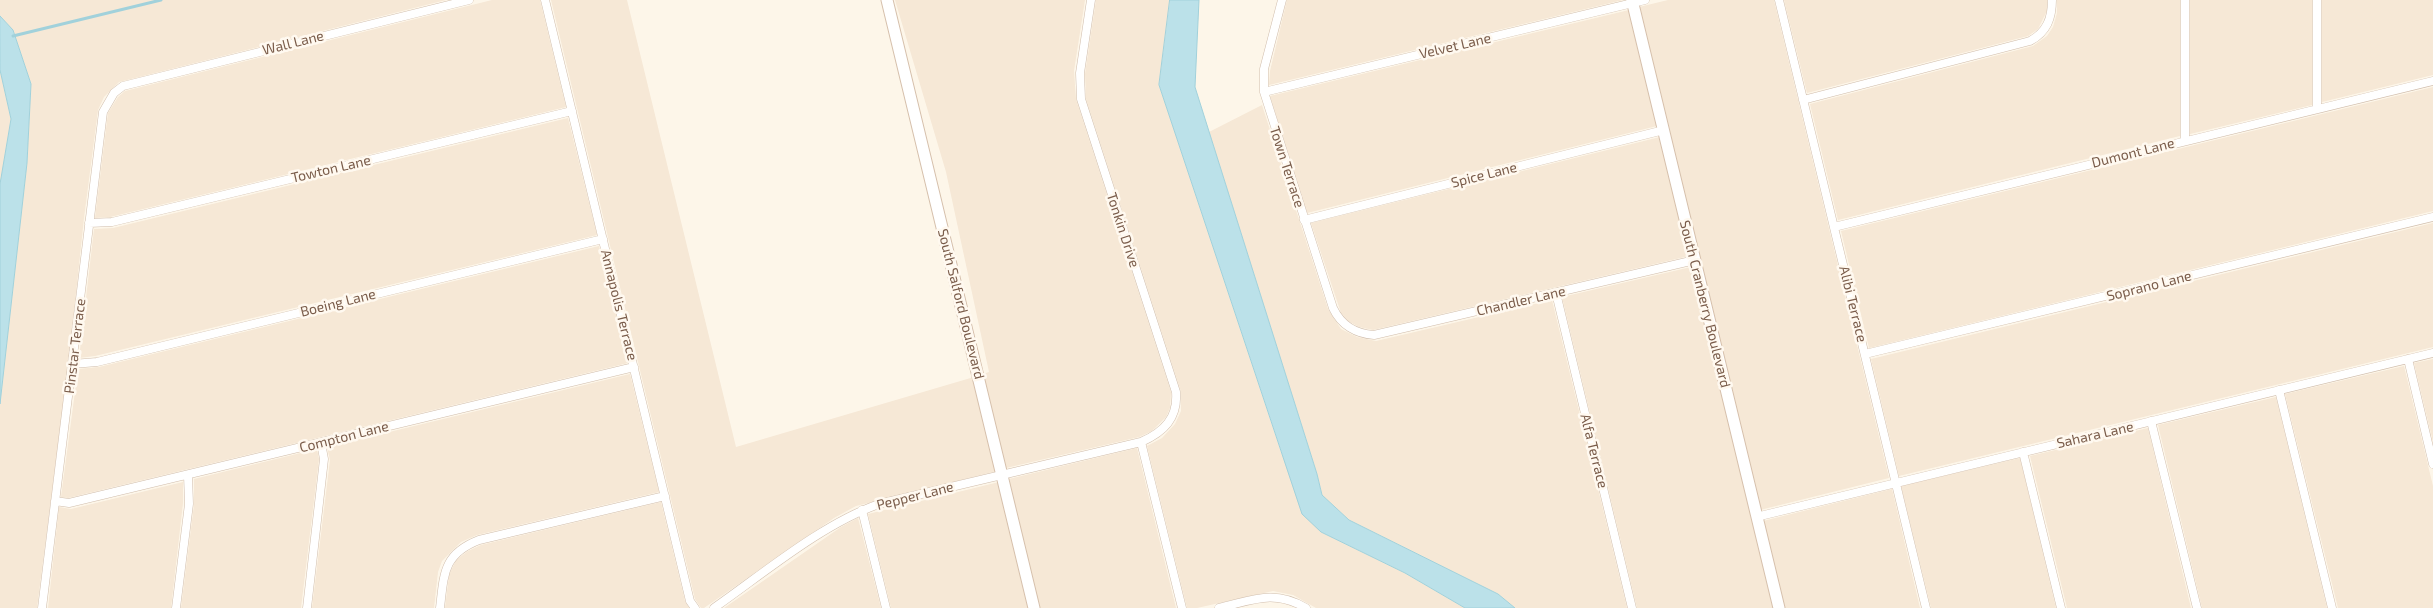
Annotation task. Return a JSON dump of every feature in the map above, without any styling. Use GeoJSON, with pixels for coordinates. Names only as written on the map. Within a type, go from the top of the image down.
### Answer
{"type":"FeatureCollection","features":[{"type":"Feature","properties":{"kind":"street","name":"Wall Lane"},"geometry":{"type":"LineString","coordinates":[[119,89],[218,61],[469,0]]}},
{"type":"Feature","properties":{"kind":"street","name":"Annapolis Terrace"},"geometry":{"type":"LineString","coordinates":[[546,0],[690,601],[695,608]]}},
{"type":"Feature","properties":{"kind":"street","name":"South Salford Boulevard"},"geometry":{"type":"LineString","coordinates":[[887,0],[1034,608]]}},
{"type":"Feature","properties":{"kind":"street","name":"Tonkin Drive"},"geometry":{"type":"LineString","coordinates":[[1091,0],[1080,73],[1081,99],[1176,392],[1175,410],[1171,420],[1158,434],[1141,442]]}},
{"type":"Feature","properties":{"kind":"street","name":"Town Terrace"},"geometry":{"type":"LineString","coordinates":[[1282,0],[1264,70],[1264,92],[1333,308],[1337,316],[1348,327]]}},
{"type":"Feature","properties":{"kind":"street","name":"Velvet Lane"},"geometry":{"type":"LineString","coordinates":[[1264,92],[1646,0]]}},
{"type":"Feature","properties":{"kind":"street","name":"Alibi Terrace"},"geometry":{"type":"LineString","coordinates":[[1779,0],[1926,608]]}},
{"type":"Feature","properties":{"kind":"street"},"geometry":{"type":"LineString","coordinates":[[1803,100],[2030,41],[2042,33],[2049,23],[2052,0]]}},
{"type":"Feature","properties":{"kind":"street"},"geometry":{"type":"LineString","coordinates":[[2185,0],[2186,140]]}},
{"type":"Feature","properties":{"kind":"street"},"geometry":{"type":"LineString","coordinates":[[2317,0],[2317,109]]}},
{"type":"Feature","properties":{"kind":"street","name":"South Cranberry Boulevard"},"geometry":{"type":"LineString","coordinates":[[1632,2],[1779,608]]}},
{"type":"Feature","properties":{"kind":"street","name":"Dumont Lane"},"geometry":{"type":"LineString","coordinates":[[1834,227],[2433,81]]}},
{"type":"Feature","properties":{"kind":"street","name":"Pinstar Terrace"},"geometry":{"type":"LineString","coordinates":[[42,608],[103,112],[108,100],[119,89]]}},
{"type":"Feature","properties":{"kind":"street","name":"Towton Lane"},"geometry":{"type":"LineString","coordinates":[[89,223],[112,222],[572,111]]}},
{"type":"Feature","properties":{"kind":"street","name":"Spice Lane"},"geometry":{"type":"LineString","coordinates":[[1304,220],[1664,130]]}},
{"type":"Feature","properties":{"kind":"street","name":"Soprano Lane"},"geometry":{"type":"LineString","coordinates":[[1865,354],[2433,217]]}},
{"type":"Feature","properties":{"kind":"street","name":"Boeing Lane"},"geometry":{"type":"LineString","coordinates":[[73,364],[97,362],[603,239]]}},
{"type":"Feature","properties":{"kind":"street","name":"Chandler Lane"},"geometry":{"type":"LineString","coordinates":[[1348,327],[1358,332],[1374,335],[1695,260]]}},
{"type":"Feature","properties":{"kind":"street","name":"Alfa Terrace"},"geometry":{"type":"LineString","coordinates":[[1556,293],[1632,608]]}},
{"type":"Feature","properties":{"kind":"street","name":"Sahara Lane"},"geometry":{"type":"LineString","coordinates":[[1756,517],[2433,353]]}},
{"type":"Feature","properties":{"kind":"street"},"geometry":{"type":"LineString","coordinates":[[2408,359],[2433,464]]}},
{"type":"Feature","properties":{"kind":"street","name":"Compton Lane"},"geometry":{"type":"LineString","coordinates":[[55,501],[69,503],[634,367]]}},
{"type":"Feature","properties":{"kind":"street"},"geometry":{"type":"LineString","coordinates":[[2279,390],[2332,608]]}},
{"type":"Feature","properties":{"kind":"street"},"geometry":{"type":"LineString","coordinates":[[2151,421],[2197,608]]}},
{"type":"Feature","properties":{"kind":"street","name":"Pepper Lane"},"geometry":{"type":"LineString","coordinates":[[714,608],[837,522],[862,510],[879,504],[1141,442]]}},
{"type":"Feature","properties":{"kind":"street"},"geometry":{"type":"LineString","coordinates":[[1141,442],[1182,608]]}},
{"type":"Feature","properties":{"kind":"street"},"geometry":{"type":"LineString","coordinates":[[307,608],[324,459],[321,443]]}},
{"type":"Feature","properties":{"kind":"street"},"geometry":{"type":"LineString","coordinates":[[2023,452],[2061,608]]}},
{"type":"Feature","properties":{"kind":"street"},"geometry":{"type":"LineString","coordinates":[[176,608],[188,504],[188,475]]}},
{"type":"Feature","properties":{"kind":"street"},"geometry":{"type":"LineString","coordinates":[[440,608],[444,573],[452,557],[464,546],[479,540],[665,496]]}},
{"type":"Feature","properties":{"kind":"street"},"geometry":{"type":"LineString","coordinates":[[862,510],[886,608]]}},
{"type":"Feature","properties":{"kind":"street"},"geometry":{"type":"LineString","coordinates":[[1219,608],[1273,596],[1292,600],[1306,608]]}},
{"type":"Feature","properties":{"kind":"shaded area"},"geometry":{"type":"Polygon","coordinates":[[[0,0],[446,0],[119,82],[104,97],[98,110],[37,608],[0,608],[0,404],[27,163],[31,84],[13,30],[0,16],[0,0]]]}},
{"type":"Feature","properties":{"kind":"shaded area"},"geometry":{"type":"Polygon","coordinates":[[[492,0],[540,0],[566,107],[110,217],[95,218],[108,113],[118,97],[125,91],[492,0]]]}},
{"type":"Feature","properties":{"kind":"shaded area"},"geometry":{"type":"Polygon","coordinates":[[[551,0],[627,0],[736,447],[974,377],[997,471],[856,506],[834,518],[704,608],[701,608],[695,599],[551,0]]]}},
{"type":"Feature","properties":{"kind":"shaded area"},"geometry":{"type":"Polygon","coordinates":[[[895,0],[1085,0],[1074,71],[1076,99],[1171,392],[1170,408],[1166,417],[1152,431],[1139,437],[1006,468],[983,374],[989,372],[946,172],[895,0]]]}},
{"type":"Feature","properties":{"kind":"shaded area"},"geometry":{"type":"Polygon","coordinates":[[[1096,0],[1170,0],[1159,85],[1281,452],[1321,532],[1405,573],[1465,608],[1316,608],[1293,595],[1273,591],[1197,608],[1187,608],[1147,446],[1162,438],[1175,424],[1181,411],[1181,392],[1086,99],[1085,74],[1096,0]]]}},
{"type":"Feature","properties":{"kind":"shaded area"},"geometry":{"type":"Polygon","coordinates":[[[1287,0],[1623,0],[1269,85],[1270,71],[1287,0]]]}},
{"type":"Feature","properties":{"kind":"shaded area"},"geometry":{"type":"Polygon","coordinates":[[[1668,0],[1774,0],[1889,478],[1760,510],[1639,7],[1668,0]]]}},
{"type":"Feature","properties":{"kind":"shaded area"},"geometry":{"type":"Polygon","coordinates":[[[1784,0],[2047,0],[2047,11],[2038,29],[2028,36],[1807,93],[1784,0]]]}},
{"type":"Feature","properties":{"kind":"shaded area"},"geometry":{"type":"Polygon","coordinates":[[[2057,0],[2180,0],[2180,136],[1838,220],[1810,104],[2033,46],[2047,36],[2053,27],[2057,13],[2057,0]]]}},
{"type":"Feature","properties":{"kind":"shaded area"},"geometry":{"type":"Polygon","coordinates":[[[2190,0],[2312,0],[2312,105],[2190,134],[2190,0]]]}},
{"type":"Feature","properties":{"kind":"shaded area"},"geometry":{"type":"Polygon","coordinates":[[[2322,0],[2433,0],[2433,75],[2322,102],[2322,0]]]}},
{"type":"Feature","properties":{"kind":"shaded area"},"geometry":{"type":"Polygon","coordinates":[[[1629,10],[1657,126],[1307,213],[1270,96],[1629,10]]]}},
{"type":"Feature","properties":{"kind":"shaded area"},"geometry":{"type":"Polygon","coordinates":[[[0,70],[11,119],[0,184],[0,70]]]}},
{"type":"Feature","properties":{"kind":"shaded area"},"geometry":{"type":"Polygon","coordinates":[[[2433,87],[2433,211],[1869,348],[1841,231],[2433,87]]]}},
{"type":"Feature","properties":{"kind":"shaded area"},"geometry":{"type":"Polygon","coordinates":[[[1262,105],[1328,309],[1341,329],[1357,337],[1376,341],[1552,300],[1627,608],[1515,608],[1498,594],[1349,520],[1322,495],[1209,132],[1262,105]]]}},
{"type":"Feature","properties":{"kind":"shaded area"},"geometry":{"type":"Polygon","coordinates":[[[568,118],[597,235],[95,356],[79,358],[94,229],[113,228],[568,118]]]}},
{"type":"Feature","properties":{"kind":"shaded area"},"geometry":{"type":"Polygon","coordinates":[[[1660,137],[1689,256],[1373,330],[1359,327],[1348,321],[1341,313],[1311,223],[1660,137]]]}},
{"type":"Feature","properties":{"kind":"shaded area"},"geometry":{"type":"Polygon","coordinates":[[[2433,223],[2433,347],[1899,476],[1871,359],[2433,223]]]}},
{"type":"Feature","properties":{"kind":"shaded area"},"geometry":{"type":"Polygon","coordinates":[[[599,246],[628,363],[68,498],[61,497],[78,369],[99,367],[599,246]]]}},
{"type":"Feature","properties":{"kind":"shaded area"},"geometry":{"type":"Polygon","coordinates":[[[1691,267],[1773,608],[1637,608],[1562,297],[1691,267]]]}},
{"type":"Feature","properties":{"kind":"shaded area"},"geometry":{"type":"Polygon","coordinates":[[[2433,359],[2433,442],[2414,363],[2433,359]]]}},
{"type":"Feature","properties":{"kind":"shaded area"},"geometry":{"type":"Polygon","coordinates":[[[2404,366],[2433,486],[2433,608],[2338,608],[2285,394],[2404,366]]]}},
{"type":"Feature","properties":{"kind":"shaded area"},"geometry":{"type":"Polygon","coordinates":[[[630,374],[659,492],[477,535],[461,542],[442,561],[438,572],[434,608],[312,608],[330,460],[327,447],[630,374]]]}},
{"type":"Feature","properties":{"kind":"shaded area"},"geometry":{"type":"Polygon","coordinates":[[[2276,397],[2327,608],[2202,608],[2158,425],[2276,397]]]}},
{"type":"Feature","properties":{"kind":"shaded area"},"geometry":{"type":"Polygon","coordinates":[[[2148,428],[2191,608],[2067,608],[2030,456],[2148,428]]]}},
{"type":"Feature","properties":{"kind":"shaded area"},"geometry":{"type":"Polygon","coordinates":[[[1137,448],[1176,608],[1040,608],[1009,479],[1137,448]]]}},
{"type":"Feature","properties":{"kind":"shaded area"},"geometry":{"type":"Polygon","coordinates":[[[317,449],[319,459],[301,608],[181,608],[194,505],[194,479],[317,449]]]}},
{"type":"Feature","properties":{"kind":"shaded area"},"geometry":{"type":"Polygon","coordinates":[[[2020,458],[2056,608],[1931,608],[1901,486],[2020,458]]]}},
{"type":"Feature","properties":{"kind":"shaded area"},"geometry":{"type":"Polygon","coordinates":[[[183,482],[183,503],[171,608],[48,608],[59,507],[71,509],[183,482]]]}},
{"type":"Feature","properties":{"kind":"shaded area"},"geometry":{"type":"Polygon","coordinates":[[[999,482],[1029,608],[891,608],[868,514],[999,482]]]}},
{"type":"Feature","properties":{"kind":"shaded area"},"geometry":{"type":"Polygon","coordinates":[[[1892,489],[1920,608],[1784,608],[1763,521],[1892,489]]]}},
{"type":"Feature","properties":{"kind":"shaded area"},"geometry":{"type":"Polygon","coordinates":[[[661,502],[685,601],[689,608],[445,608],[449,575],[456,560],[468,551],[481,545],[661,502]]]}},
{"type":"Feature","properties":{"kind":"shaded area"},"geometry":{"type":"Polygon","coordinates":[[[858,518],[881,608],[724,608],[841,527],[858,518]]]}},
{"type":"Feature","properties":{"kind":"water"},"geometry":{"type":"Polygon","coordinates":[[[1170,0],[1199,0],[1195,87],[1322,495],[1349,520],[1498,594],[1515,608],[1465,608],[1405,573],[1321,532],[1302,514],[1159,85],[1170,0]]]}},
{"type":"Feature","properties":{"kind":"water"},"geometry":{"type":"Polygon","coordinates":[[[0,16],[13,30],[31,84],[27,163],[0,404],[0,184],[11,119],[0,70],[0,16]]]}},
{"type":"Feature","properties":{"kind":"waterway"},"geometry":{"type":"LineString","coordinates":[[13,36],[161,0]]}}]}
